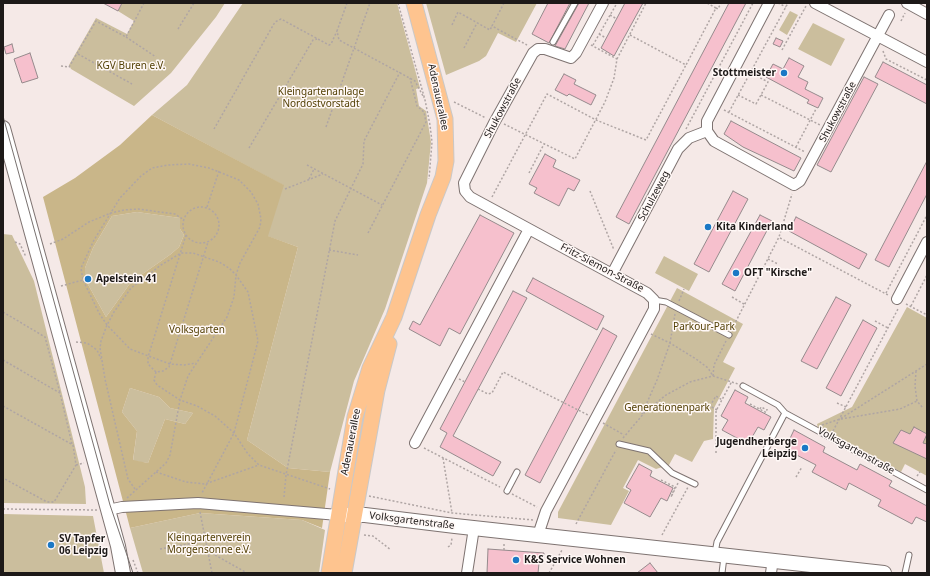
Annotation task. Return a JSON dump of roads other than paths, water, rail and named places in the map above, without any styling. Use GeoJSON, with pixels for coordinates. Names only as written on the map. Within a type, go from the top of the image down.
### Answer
{"type":"FeatureCollection","features":[{"type":"Feature","properties":{"kind":"main road","name":"Adenauerallee"},"geometry":{"type":"LineString","coordinates":[[404,3],[438,126],[438,164],[428,215]]}},
{"type":"Feature","properties":{"kind":"main road","name":"Adenauerallee"},"geometry":{"type":"LineString","coordinates":[[329,573],[355,417],[370,368],[394,318],[428,215],[444,177],[446,161],[446,129],[440,97],[414,3]]}},
{"type":"Feature","properties":{"kind":"main road"},"geometry":{"type":"LineString","coordinates":[[3,128],[112,509],[123,573]]}},
{"type":"Feature","properties":{"kind":"main road","name":"Adenauerallee"},"geometry":{"type":"LineString","coordinates":[[344,573],[376,390],[390,340],[394,318]]}},
{"type":"Feature","properties":{"kind":"main road","name":"Volksgartenstraße"},"geometry":{"type":"LineString","coordinates":[[338,515],[354,514],[720,554],[772,566],[884,573]]}},
{"type":"Feature","properties":{"kind":"street","name":"Shukowstraße"},"geometry":{"type":"LineString","coordinates":[[529,229],[470,197],[465,191],[464,183],[495,121],[534,53],[538,49],[545,49],[571,58],[576,53],[603,3]]}},
{"type":"Feature","properties":{"kind":"street"},"geometry":{"type":"LineString","coordinates":[[707,132],[706,121],[769,3]]}},
{"type":"Feature","properties":{"kind":"street"},"geometry":{"type":"LineString","coordinates":[[815,3],[927,62]]}},
{"type":"Feature","properties":{"kind":"street"},"geometry":{"type":"LineString","coordinates":[[907,3],[923,9]]}},
{"type":"Feature","properties":{"kind":"street","name":"Shukowstraße"},"geometry":{"type":"LineString","coordinates":[[707,132],[714,142],[794,185],[800,182],[889,15]]}},
{"type":"Feature","properties":{"kind":"street","name":"Schulzeweg"},"geometry":{"type":"LineString","coordinates":[[612,274],[678,149],[689,138],[707,132]]}},
{"type":"Feature","properties":{"kind":"street"},"geometry":{"type":"LineString","coordinates":[[415,443],[529,229]]}},
{"type":"Feature","properties":{"kind":"street","name":"Fritz-Siemon-Straße"},"geometry":{"type":"LineString","coordinates":[[529,229],[647,293],[654,300],[654,309],[544,516],[538,535]]}},
{"type":"Feature","properties":{"kind":"street"},"geometry":{"type":"LineString","coordinates":[[897,299],[927,242]]}},
{"type":"Feature","properties":{"kind":"street","name":"Volksgartenstraße"},"geometry":{"type":"LineString","coordinates":[[112,509],[198,503],[338,515]]}},
{"type":"Feature","properties":{"kind":"street"},"geometry":{"type":"LineString","coordinates":[[467,573],[474,528]]}},
{"type":"Feature","properties":{"kind":"lane"},"geometry":{"type":"LineString","coordinates":[[553,42],[574,3]]}},
{"type":"Feature","properties":{"kind":"lane"},"geometry":{"type":"LineString","coordinates":[[654,300],[666,302],[729,335]]}},
{"type":"Feature","properties":{"kind":"lane","name":"Volksgartenstraße"},"geometry":{"type":"LineString","coordinates":[[743,386],[778,405],[785,413],[927,490]]}},
{"type":"Feature","properties":{"kind":"lane"},"geometry":{"type":"LineString","coordinates":[[722,573],[717,542],[785,413]]}},
{"type":"Feature","properties":{"kind":"lane"},"geometry":{"type":"LineString","coordinates":[[619,444],[649,451],[672,473],[693,483]]}},
{"type":"Feature","properties":{"kind":"lane"},"geometry":{"type":"LineString","coordinates":[[507,491],[517,472]]}},
{"type":"Feature","properties":{"kind":"lane"},"geometry":{"type":"LineString","coordinates":[[905,573],[909,555]]}},
{"type":"Feature","properties":{"kind":"tram line"},"geometry":{"type":"LineString","coordinates":[[3,116],[110,505],[133,573]]}},
{"type":"Feature","properties":{"kind":"place","name":"Stottmeister"},"geometry":{"type":"Point","coordinates":[784,73]}},
{"type":"Feature","properties":{"kind":"place","name":"Kita Kinderland"},"geometry":{"type":"Point","coordinates":[708,227]}},
{"type":"Feature","properties":{"kind":"place","name":"OFT \"Kirsche\""},"geometry":{"type":"Point","coordinates":[736,273]}},
{"type":"Feature","properties":{"kind":"place","name":"Apelstein 41"},"geometry":{"type":"Point","coordinates":[88,279]}},
{"type":"Feature","properties":{"kind":"place","name":"Jugendherberge Leipzig"},"geometry":{"type":"Point","coordinates":[805,448]}},
{"type":"Feature","properties":{"kind":"place","name":"SV Tapfer 06 Leipzig"},"geometry":{"type":"Point","coordinates":[51,545]}},
{"type":"Feature","properties":{"kind":"place","name":"K&S Service Wohnen"},"geometry":{"type":"Point","coordinates":[516,560]}},
{"type":"Feature","properties":{"kind":"park label","name":"KGV Buren e.V."},"geometry":{"type":"Point","coordinates":[131,66]}},
{"type":"Feature","properties":{"kind":"park label","name":"Kleingartenanlage Nordostvorstadt"},"geometry":{"type":"Point","coordinates":[321,98]}},
{"type":"Feature","properties":{"kind":"park label","name":"Parkour-Park"},"geometry":{"type":"Point","coordinates":[704,327]}},
{"type":"Feature","properties":{"kind":"park label","name":"Volksgarten"},"geometry":{"type":"Point","coordinates":[197,330]}},
{"type":"Feature","properties":{"kind":"park label","name":"Generationenpark"},"geometry":{"type":"Point","coordinates":[667,408]}},
{"type":"Feature","properties":{"kind":"park label","name":"Kleingartenverein Morgensonne e.V."},"geometry":{"type":"Point","coordinates":[209,544]}}]}
